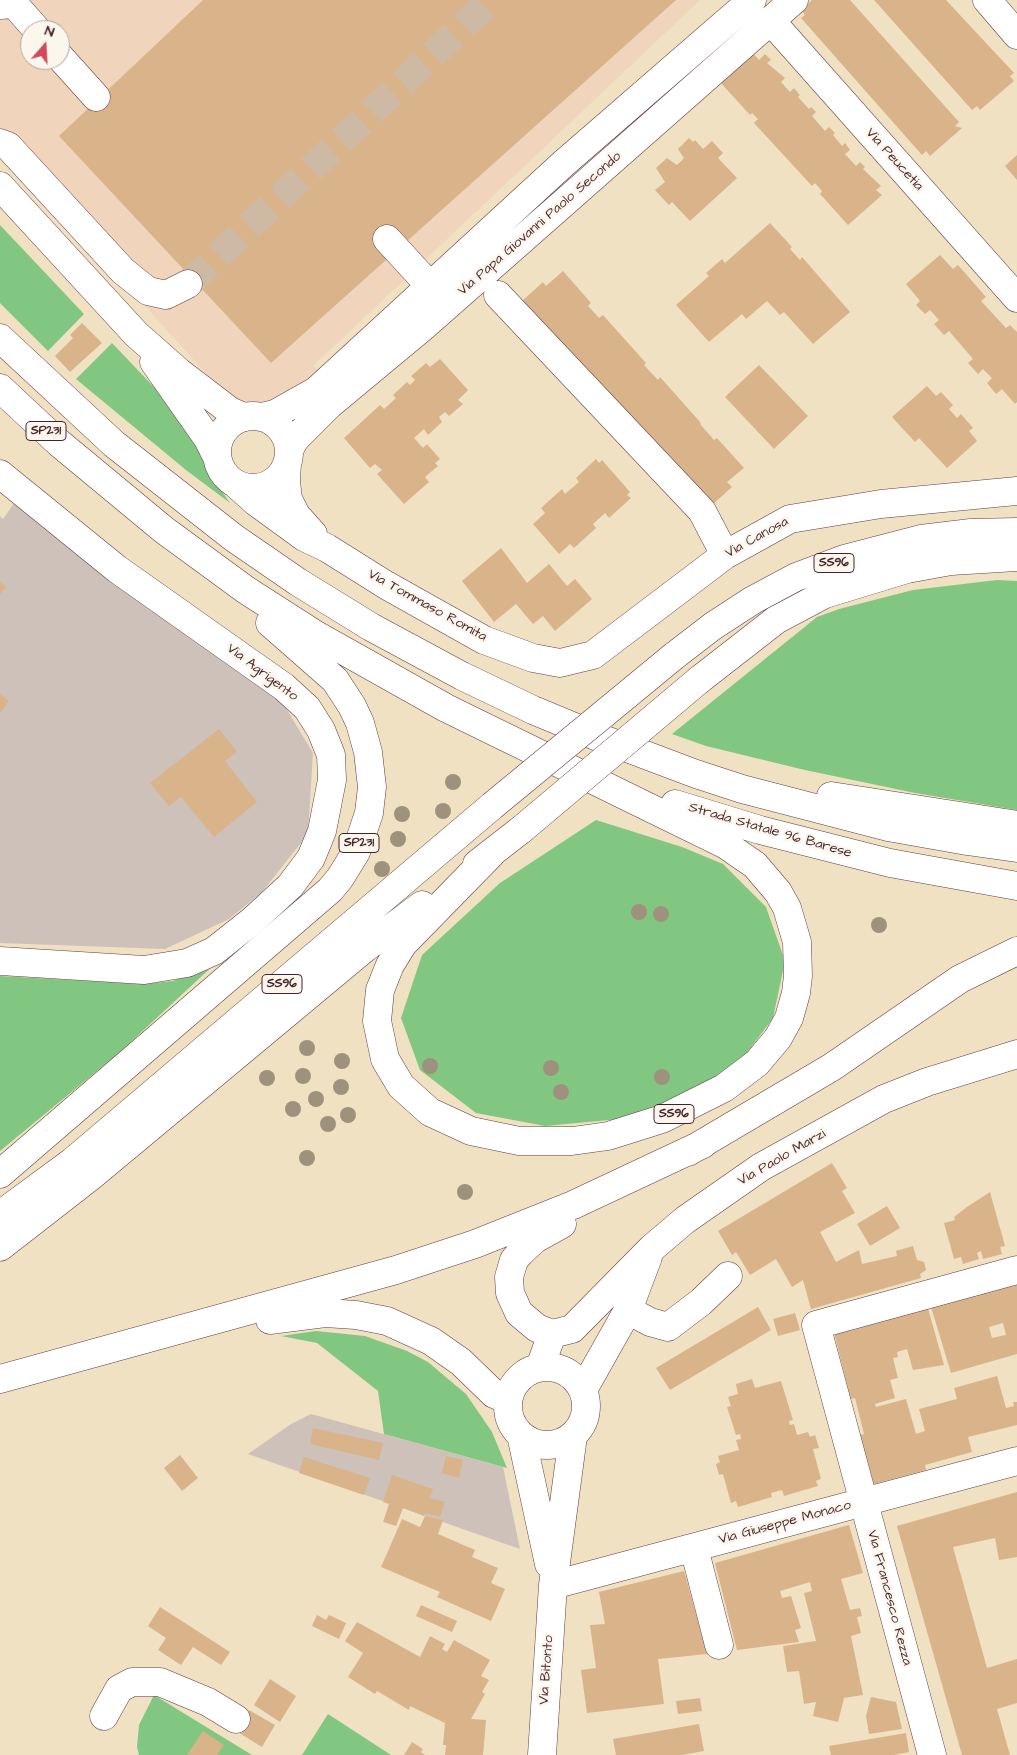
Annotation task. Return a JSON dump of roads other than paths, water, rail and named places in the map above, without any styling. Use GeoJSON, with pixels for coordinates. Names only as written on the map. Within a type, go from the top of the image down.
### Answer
{"type":"FeatureCollection","features":[{"type":"Feature","properties":{"kind":"main road","name":"Via Papa Giovanni Paolo Secondo"},"geometry":{"type":"LineString","coordinates":[[253,417],[275,414],[316,391],[564,163],[752,0]]}},
{"type":"Feature","properties":{"kind":"main road","name":"Via Papa Giovanni Paolo Secondo"},"geometry":{"type":"LineString","coordinates":[[288,456],[295,439],[329,405],[424,326],[794,0]]}},
{"type":"Feature","properties":{"kind":"main road"},"geometry":{"type":"LineString","coordinates":[[986,0],[1017,35]]}},
{"type":"Feature","properties":{"kind":"main road"},"geometry":{"type":"LineString","coordinates":[[0,5],[14,4],[28,20]]}},
{"type":"Feature","properties":{"kind":"main road","name":"Via Peucetia"},"geometry":{"type":"LineString","coordinates":[[771,21],[1017,298]]}},
{"type":"Feature","properties":{"kind":"main road"},"geometry":{"type":"LineString","coordinates":[[70,67],[96,97]]}},
{"type":"Feature","properties":{"kind":"main road"},"geometry":{"type":"LineString","coordinates":[[0,144],[8,146],[124,271],[148,291],[166,295],[188,284]]}},
{"type":"Feature","properties":{"kind":"main road"},"geometry":{"type":"LineString","coordinates":[[0,186],[136,334],[179,372],[230,411],[273,422],[281,430],[288,456],[282,474],[273,482],[261,488],[249,488],[237,484],[223,472],[208,439],[166,382],[136,334]]}},
{"type":"Feature","properties":{"kind":"main road"},"geometry":{"type":"LineString","coordinates":[[387,239],[430,287],[424,326]]}},
{"type":"Feature","properties":{"kind":"main road"},"geometry":{"type":"LineString","coordinates":[[498,295],[702,511],[725,555]]}},
{"type":"Feature","properties":{"kind":"main road","name":"SP231"},"geometry":{"type":"LineString","coordinates":[[0,338],[68,404],[121,450],[234,538],[298,582],[414,651],[508,699],[696,774]]}},
{"type":"Feature","properties":{"kind":"main road","name":"SP231"},"geometry":{"type":"LineString","coordinates":[[0,388],[93,473],[319,664],[335,680],[352,706],[363,732],[370,764],[371,800],[366,826],[356,852],[330,890],[0,1174]]}},
{"type":"Feature","properties":{"kind":"main road"},"geometry":{"type":"LineString","coordinates":[[216,455],[218,442],[224,431],[233,422],[253,417]]}},
{"type":"Feature","properties":{"kind":"main road","name":"Via Tommaso Romita"},"geometry":{"type":"LineString","coordinates":[[288,456],[286,482],[288,499],[296,515],[326,548]]}},
{"type":"Feature","properties":{"kind":"main road","name":"SP231"},"geometry":{"type":"LineString","coordinates":[[93,473],[215,567],[316,635],[446,708],[531,748]]}},
{"type":"Feature","properties":{"kind":"main road","name":"Via Agrigento"},"geometry":{"type":"LineString","coordinates":[[0,474],[117,569],[290,692],[307,708],[321,730],[331,754],[332,780],[322,831],[311,858],[290,886],[252,921],[214,951],[187,964],[144,970],[0,961]]}},
{"type":"Feature","properties":{"kind":"main road","name":"Via Tommaso Romita"},"geometry":{"type":"LineString","coordinates":[[237,484],[284,524],[304,537],[484,640],[533,658],[560,663]]}},
{"type":"Feature","properties":{"kind":"main road","name":"Via Canosa"},"geometry":{"type":"LineString","coordinates":[[560,663],[594,655],[725,555],[790,519],[880,504],[1017,491]]}},
{"type":"Feature","properties":{"kind":"main road","name":"SS96"},"geometry":{"type":"LineString","coordinates":[[0,1216],[72,1162],[492,806],[713,626],[753,600],[796,577],[844,559],[930,538],[1017,532]]}},
{"type":"Feature","properties":{"kind":"main road","name":"SS96"},"geometry":{"type":"LineString","coordinates":[[0,1247],[90,1178],[365,948],[492,853],[699,680],[776,620],[806,602],[879,576],[921,566],[974,559],[1017,557]]}},
{"type":"Feature","properties":{"kind":"main road","name":"SS96"},"geometry":{"type":"LineString","coordinates":[[492,853],[403,944],[390,965],[380,990],[377,1007],[378,1028],[385,1059],[401,1086],[430,1112],[471,1131],[510,1140],[553,1142],[608,1136],[662,1119],[724,1088],[757,1063],[778,1038],[793,1005],[798,976],[798,952],[787,908],[768,878],[755,864],[726,845],[531,748]]}},
{"type":"Feature","properties":{"kind":"main road","name":"Strada Statale 96 Barese"},"geometry":{"type":"LineString","coordinates":[[531,748],[618,784],[760,830],[890,863],[1017,886]]}},
{"type":"Feature","properties":{"kind":"main road"},"geometry":{"type":"LineString","coordinates":[[696,774],[1017,825]]}},
{"type":"Feature","properties":{"kind":"main road"},"geometry":{"type":"LineString","coordinates":[[696,774],[864,822],[1017,848]]}},
{"type":"Feature","properties":{"kind":"main road"},"geometry":{"type":"LineString","coordinates":[[652,1248],[572,1329],[552,1334],[530,1323],[519,1313],[513,1300],[509,1278],[514,1260],[540,1236],[703,1144],[818,1076],[960,979],[1017,951]]}},
{"type":"Feature","properties":{"kind":"main road","name":"Via Paolo Marzi"},"geometry":{"type":"LineString","coordinates":[[583,1390],[628,1310],[652,1248],[685,1220],[761,1167],[884,1099],[927,1082],[1017,1054]]}},
{"type":"Feature","properties":{"kind":"main road"},"geometry":{"type":"LineString","coordinates":[[0,1379],[396,1270],[475,1244],[573,1205],[703,1144]]}},
{"type":"Feature","properties":{"kind":"main road","name":"Via Francesco Rezza"},"geometry":{"type":"LineString","coordinates":[[932,1755],[862,1502],[816,1325],[1017,1270]]}},
{"type":"Feature","properties":{"kind":"main road"},"geometry":{"type":"LineString","coordinates":[[628,1310],[650,1322],[668,1327],[701,1302],[728,1276]]}},
{"type":"Feature","properties":{"kind":"main road"},"geometry":{"type":"LineString","coordinates":[[70,1360],[289,1317],[325,1313],[356,1315],[387,1321],[431,1341],[461,1362],[494,1394],[508,1400]]}},
{"type":"Feature","properties":{"kind":"main road"},"geometry":{"type":"LineString","coordinates":[[540,1368],[552,1334]]}},
{"type":"Feature","properties":{"kind":"main road"},"geometry":{"type":"LineString","coordinates":[[540,1368],[560,1369],[570,1374],[583,1390],[586,1414],[581,1426],[573,1436],[561,1443],[547,1445],[533,1442],[521,1435],[510,1418],[508,1400],[516,1382],[531,1371],[540,1368]]}},
{"type":"Feature","properties":{"kind":"main road","name":"Via Bitonto"},"geometry":{"type":"LineString","coordinates":[[521,1435],[553,1585]]}},
{"type":"Feature","properties":{"kind":"main road","name":"Via Bitonto"},"geometry":{"type":"LineString","coordinates":[[542,1755],[553,1585],[573,1436]]}},
{"type":"Feature","properties":{"kind":"main road","name":"Via Giuseppe Monaco"},"geometry":{"type":"LineString","coordinates":[[553,1585],[1017,1461]]}},
{"type":"Feature","properties":{"kind":"main road"},"geometry":{"type":"LineString","coordinates":[[694,1548],[719,1645]]}},
{"type":"Feature","properties":{"kind":"main road"},"geometry":{"type":"LineString","coordinates":[[104,1716],[119,1689],[132,1682],[160,1682],[208,1702],[236,1719]]}},
{"type":"Feature","properties":{"kind":"tunnel"},"geometry":{"type":"LineString","coordinates":[[188,284],[491,0]]}}]}
